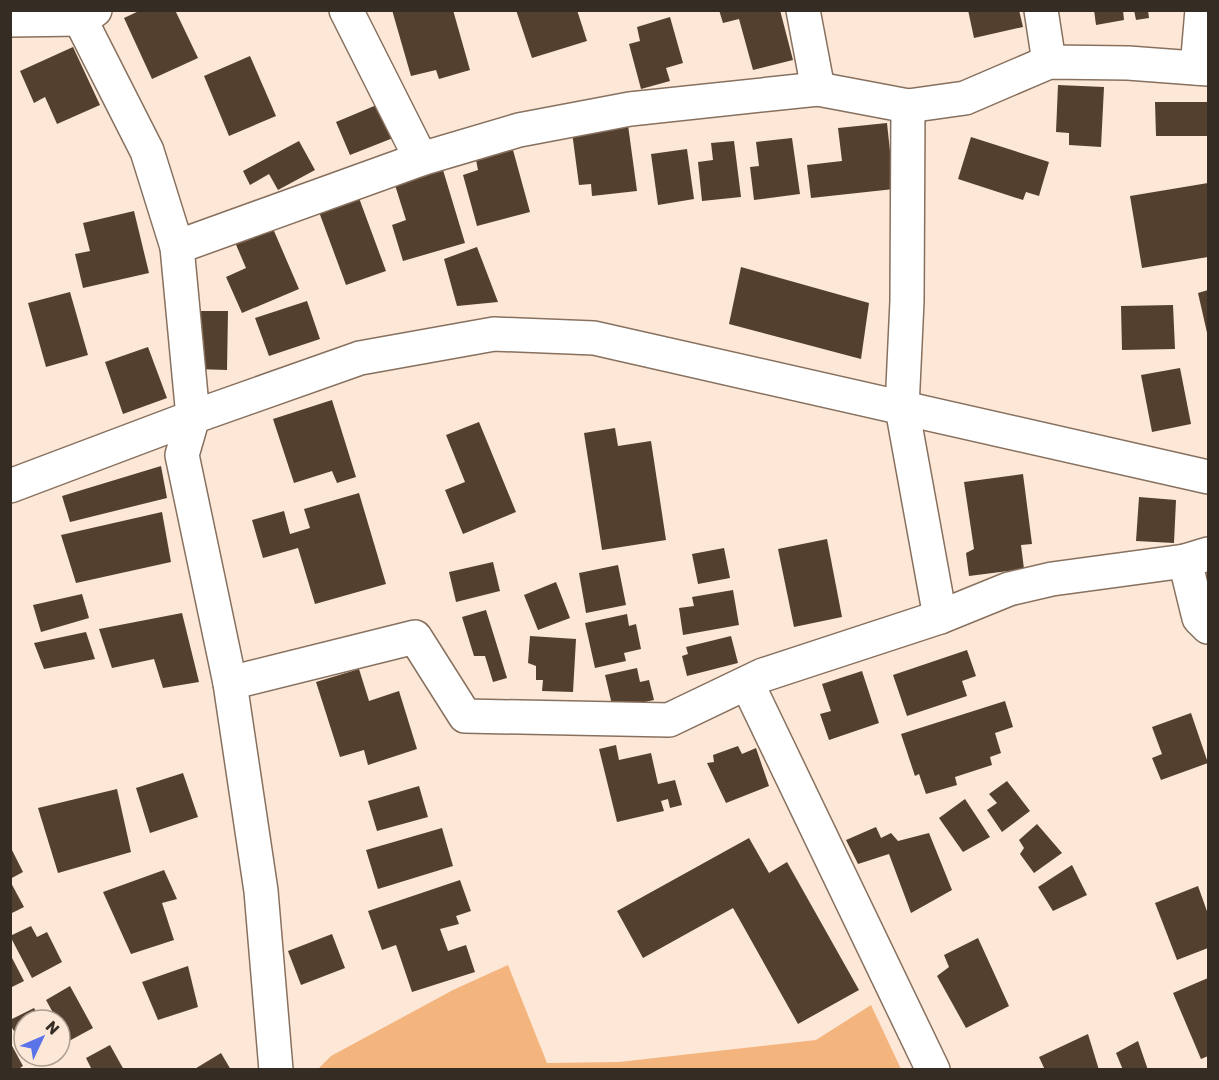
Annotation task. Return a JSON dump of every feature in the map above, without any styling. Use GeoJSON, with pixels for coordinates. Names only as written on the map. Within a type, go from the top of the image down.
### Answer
{"type":"FeatureCollection","features":[{"type":"Feature","properties":{"kind":"street"},"geometry":{"type":"LineString","coordinates":[[346,10],[421,159]]}},
{"type":"Feature","properties":{"kind":"street"},"geometry":{"type":"LineString","coordinates":[[803,10],[818,89]]}},
{"type":"Feature","properties":{"kind":"street"},"geometry":{"type":"LineString","coordinates":[[1041,10],[1049,62]]}},
{"type":"Feature","properties":{"kind":"street"},"geometry":{"type":"LineString","coordinates":[[177,247],[421,159],[519,130],[630,109],[818,89],[908,106],[965,98],[1049,62],[1128,63],[1203,68],[1202,10]]}},
{"type":"Feature","properties":{"kind":"street"},"geometry":{"type":"LineString","coordinates":[[10,20],[87,15],[147,151],[177,247],[192,417],[182,455],[230,682],[261,891],[276,1070]]}},
{"type":"Feature","properties":{"kind":"street"},"geometry":{"type":"LineString","coordinates":[[908,106],[907,301],[902,408],[940,617]]}},
{"type":"Feature","properties":{"kind":"street"},"geometry":{"type":"LineString","coordinates":[[10,486],[192,417],[360,358],[494,334],[594,338],[1209,477]]}},
{"type":"Feature","properties":{"kind":"street"},"geometry":{"type":"LineString","coordinates":[[230,682],[415,637],[465,716],[669,720],[763,675],[940,617],[1009,589],[1052,579],[1197,558],[1199,618],[1209,627]]}},
{"type":"Feature","properties":{"kind":"street"},"geometry":{"type":"LineString","coordinates":[[747,683],[933,1070]]}},
{"type":"Feature","properties":{"kind":"shaded area"},"geometry":{"type":"Polygon","coordinates":[[[508,965],[547,1063],[619,1062],[816,1040],[871,1005],[901,1069],[318,1069],[331,1056],[453,990],[508,965]]]}},
{"type":"Feature","properties":{"kind":"building"},"geometry":{"type":"Polygon","coordinates":[[[141,10],[175,10],[198,58],[152,79],[124,18],[141,10]]]}},
{"type":"Feature","properties":{"kind":"building"},"geometry":{"type":"Polygon","coordinates":[[[392,10],[453,10],[470,70],[439,79],[436,70],[411,76],[392,10]]]}},
{"type":"Feature","properties":{"kind":"building"},"geometry":{"type":"Polygon","coordinates":[[[516,10],[577,10],[587,41],[532,58],[516,10]]]}},
{"type":"Feature","properties":{"kind":"building"},"geometry":{"type":"Polygon","coordinates":[[[719,10],[780,10],[793,60],[753,70],[739,19],[723,23],[719,10]]]}},
{"type":"Feature","properties":{"kind":"building"},"geometry":{"type":"Polygon","coordinates":[[[968,10],[1019,10],[1023,27],[974,38],[968,10]]]}},
{"type":"Feature","properties":{"kind":"building"},"geometry":{"type":"Polygon","coordinates":[[[1094,10],[1123,10],[1124,20],[1096,25],[1094,10]]]}},
{"type":"Feature","properties":{"kind":"building"},"geometry":{"type":"Polygon","coordinates":[[[1134,10],[1148,10],[1149,18],[1136,20],[1134,10]]]}},
{"type":"Feature","properties":{"kind":"building"},"geometry":{"type":"Polygon","coordinates":[[[670,17],[683,63],[666,68],[670,81],[641,89],[629,44],[640,41],[637,27],[670,17]]]}},
{"type":"Feature","properties":{"kind":"building"},"geometry":{"type":"Polygon","coordinates":[[[73,47],[100,105],[57,124],[45,97],[34,103],[20,71],[73,47]]]}},
{"type":"Feature","properties":{"kind":"building"},"geometry":{"type":"Polygon","coordinates":[[[250,56],[276,116],[229,136],[204,76],[250,56]]]}},
{"type":"Feature","properties":{"kind":"building"},"geometry":{"type":"Polygon","coordinates":[[[1058,85],[1104,87],[1101,147],[1069,145],[1069,133],[1056,132],[1058,85]]]}},
{"type":"Feature","properties":{"kind":"building"},"geometry":{"type":"Polygon","coordinates":[[[1155,102],[1208,102],[1208,136],[1156,136],[1155,102]]]}},
{"type":"Feature","properties":{"kind":"building"},"geometry":{"type":"Polygon","coordinates":[[[379,104],[393,138],[350,155],[336,122],[379,104]]]}},
{"type":"Feature","properties":{"kind":"building"},"geometry":{"type":"Polygon","coordinates":[[[887,123],[894,189],[811,198],[807,165],[842,161],[838,128],[887,123]]]}},
{"type":"Feature","properties":{"kind":"building"},"geometry":{"type":"Polygon","coordinates":[[[628,125],[637,191],[592,196],[591,184],[579,185],[572,132],[628,125]]]}},
{"type":"Feature","properties":{"kind":"building"},"geometry":{"type":"Polygon","coordinates":[[[971,137],[1049,162],[1039,196],[1026,192],[1023,200],[958,179],[971,137]]]}},
{"type":"Feature","properties":{"kind":"building"},"geometry":{"type":"Polygon","coordinates":[[[792,138],[800,194],[754,200],[750,167],[759,166],[756,142],[792,138]]]}},
{"type":"Feature","properties":{"kind":"building"},"geometry":{"type":"Polygon","coordinates":[[[299,141],[315,170],[278,190],[269,174],[250,185],[243,171],[299,141]]]}},
{"type":"Feature","properties":{"kind":"building"},"geometry":{"type":"Polygon","coordinates":[[[734,141],[741,197],[702,201],[698,162],[713,160],[711,143],[734,141]]]}},
{"type":"Feature","properties":{"kind":"building"},"geometry":{"type":"Polygon","coordinates":[[[687,149],[694,199],[658,205],[651,154],[687,149]]]}},
{"type":"Feature","properties":{"kind":"building"},"geometry":{"type":"Polygon","coordinates":[[[513,150],[530,212],[477,226],[463,175],[478,170],[476,160],[513,150]]]}},
{"type":"Feature","properties":{"kind":"building"},"geometry":{"type":"Polygon","coordinates":[[[443,170],[465,243],[403,261],[392,225],[406,220],[395,185],[443,170]]]}},
{"type":"Feature","properties":{"kind":"building"},"geometry":{"type":"Polygon","coordinates":[[[1208,183],[1208,257],[1142,268],[1130,196],[1208,183]]]}},
{"type":"Feature","properties":{"kind":"building"},"geometry":{"type":"Polygon","coordinates":[[[359,198],[386,271],[346,285],[319,212],[359,198]]]}},
{"type":"Feature","properties":{"kind":"building"},"geometry":{"type":"Polygon","coordinates":[[[134,211],[149,273],[83,288],[75,254],[90,251],[83,223],[134,211]]]}},
{"type":"Feature","properties":{"kind":"building"},"geometry":{"type":"Polygon","coordinates":[[[271,224],[299,289],[242,313],[226,277],[246,268],[234,240],[271,224]]]}},
{"type":"Feature","properties":{"kind":"building"},"geometry":{"type":"Polygon","coordinates":[[[477,247],[498,302],[457,306],[444,259],[477,247]]]}},
{"type":"Feature","properties":{"kind":"building"},"geometry":{"type":"Polygon","coordinates":[[[741,267],[869,303],[861,359],[729,324],[741,267]]]}},
{"type":"Feature","properties":{"kind":"building"},"geometry":{"type":"Polygon","coordinates":[[[1208,290],[1208,337],[1198,293],[1208,290]]]}},
{"type":"Feature","properties":{"kind":"building"},"geometry":{"type":"Polygon","coordinates":[[[70,292],[88,355],[46,367],[28,303],[70,292]]]}},
{"type":"Feature","properties":{"kind":"building"},"geometry":{"type":"Polygon","coordinates":[[[307,301],[320,339],[269,356],[255,318],[307,301]]]}},
{"type":"Feature","properties":{"kind":"building"},"geometry":{"type":"Polygon","coordinates":[[[1173,305],[1175,349],[1122,350],[1121,306],[1173,305]]]}},
{"type":"Feature","properties":{"kind":"building"},"geometry":{"type":"Polygon","coordinates":[[[196,311],[228,311],[227,370],[195,369],[196,311]]]}},
{"type":"Feature","properties":{"kind":"building"},"geometry":{"type":"Polygon","coordinates":[[[148,347],[167,398],[123,414],[105,362],[148,347]]]}},
{"type":"Feature","properties":{"kind":"building"},"geometry":{"type":"Polygon","coordinates":[[[1180,368],[1191,424],[1152,432],[1141,375],[1180,368]]]}},
{"type":"Feature","properties":{"kind":"building"},"geometry":{"type":"Polygon","coordinates":[[[332,400],[356,477],[337,483],[332,471],[294,483],[273,419],[332,400]]]}},
{"type":"Feature","properties":{"kind":"building"},"geometry":{"type":"Polygon","coordinates":[[[479,422],[516,512],[463,534],[445,490],[465,482],[446,435],[479,422]]]}},
{"type":"Feature","properties":{"kind":"building"},"geometry":{"type":"Polygon","coordinates":[[[615,428],[618,446],[651,441],[666,540],[602,550],[584,433],[615,428]]]}},
{"type":"Feature","properties":{"kind":"building"},"geometry":{"type":"Polygon","coordinates":[[[161,466],[167,498],[70,522],[62,496],[161,466]]]}},
{"type":"Feature","properties":{"kind":"building"},"geometry":{"type":"Polygon","coordinates":[[[1023,474],[1032,544],[1021,545],[1024,569],[969,576],[966,553],[974,549],[964,482],[1023,474]]]}},
{"type":"Feature","properties":{"kind":"building"},"geometry":{"type":"Polygon","coordinates":[[[359,493],[386,584],[315,604],[298,548],[263,558],[252,520],[284,511],[290,534],[310,528],[304,509],[359,493]]]}},
{"type":"Feature","properties":{"kind":"building"},"geometry":{"type":"Polygon","coordinates":[[[1139,497],[1176,500],[1174,543],[1136,541],[1139,497]]]}},
{"type":"Feature","properties":{"kind":"building"},"geometry":{"type":"Polygon","coordinates":[[[162,512],[171,562],[76,583],[61,535],[162,512]]]}},
{"type":"Feature","properties":{"kind":"building"},"geometry":{"type":"Polygon","coordinates":[[[827,539],[842,617],[794,627],[778,549],[827,539]]]}},
{"type":"Feature","properties":{"kind":"building"},"geometry":{"type":"Polygon","coordinates":[[[724,548],[730,578],[698,584],[692,554],[724,548]]]}},
{"type":"Feature","properties":{"kind":"building"},"geometry":{"type":"Polygon","coordinates":[[[493,562],[500,591],[456,602],[449,572],[493,562]]]}},
{"type":"Feature","properties":{"kind":"building"},"geometry":{"type":"Polygon","coordinates":[[[618,565],[626,605],[586,613],[579,573],[618,565]]]}},
{"type":"Feature","properties":{"kind":"building"},"geometry":{"type":"Polygon","coordinates":[[[556,582],[570,618],[538,630],[524,595],[556,582]]]}},
{"type":"Feature","properties":{"kind":"building"},"geometry":{"type":"Polygon","coordinates":[[[733,590],[739,625],[683,635],[679,608],[694,606],[692,597],[733,590]]]}},
{"type":"Feature","properties":{"kind":"building"},"geometry":{"type":"Polygon","coordinates":[[[82,594],[89,618],[41,632],[33,605],[82,594]]]}},
{"type":"Feature","properties":{"kind":"building"},"geometry":{"type":"Polygon","coordinates":[[[486,610],[507,678],[493,682],[485,656],[474,656],[462,617],[486,610]]]}},
{"type":"Feature","properties":{"kind":"building"},"geometry":{"type":"Polygon","coordinates":[[[182,613],[199,682],[163,688],[154,659],[112,668],[99,629],[182,613]]]}},
{"type":"Feature","properties":{"kind":"building"},"geometry":{"type":"Polygon","coordinates":[[[627,614],[629,626],[636,624],[641,649],[624,653],[626,661],[595,668],[585,623],[627,614]]]}},
{"type":"Feature","properties":{"kind":"building"},"geometry":{"type":"Polygon","coordinates":[[[86,632],[95,659],[44,669],[34,643],[86,632]]]}},
{"type":"Feature","properties":{"kind":"building"},"geometry":{"type":"Polygon","coordinates":[[[530,636],[576,639],[573,692],[542,691],[543,680],[536,680],[536,666],[528,663],[530,636]]]}},
{"type":"Feature","properties":{"kind":"building"},"geometry":{"type":"Polygon","coordinates":[[[731,636],[738,663],[687,676],[682,656],[688,654],[686,647],[731,636]]]}},
{"type":"Feature","properties":{"kind":"building"},"geometry":{"type":"Polygon","coordinates":[[[967,650],[976,676],[962,681],[967,696],[907,716],[893,675],[967,650]]]}},
{"type":"Feature","properties":{"kind":"building"},"geometry":{"type":"Polygon","coordinates":[[[637,668],[640,682],[649,680],[654,700],[613,709],[605,675],[637,668]]]}},
{"type":"Feature","properties":{"kind":"building"},"geometry":{"type":"Polygon","coordinates":[[[359,669],[369,701],[399,691],[417,749],[368,765],[364,750],[340,757],[316,682],[359,669]]]}},
{"type":"Feature","properties":{"kind":"building"},"geometry":{"type":"Polygon","coordinates":[[[862,671],[879,723],[829,740],[820,714],[831,711],[822,684],[862,671]]]}},
{"type":"Feature","properties":{"kind":"building"},"geometry":{"type":"Polygon","coordinates":[[[1005,701],[1013,727],[995,733],[1001,753],[990,757],[992,765],[955,777],[957,785],[926,794],[919,774],[915,776],[901,734],[1005,701]]]}},
{"type":"Feature","properties":{"kind":"building"},"geometry":{"type":"Polygon","coordinates":[[[1191,713],[1208,763],[1161,780],[1152,758],[1162,754],[1152,727],[1191,713]]]}},
{"type":"Feature","properties":{"kind":"building"},"geometry":{"type":"Polygon","coordinates":[[[616,745],[619,760],[651,753],[658,784],[675,780],[682,805],[670,808],[668,799],[661,801],[664,811],[617,822],[599,749],[616,745]]]}},
{"type":"Feature","properties":{"kind":"building"},"geometry":{"type":"Polygon","coordinates":[[[738,746],[742,754],[756,748],[769,786],[726,803],[707,763],[714,762],[713,755],[738,746]]]}},
{"type":"Feature","properties":{"kind":"building"},"geometry":{"type":"Polygon","coordinates":[[[183,773],[198,817],[150,833],[136,788],[183,773]]]}},
{"type":"Feature","properties":{"kind":"building"},"geometry":{"type":"Polygon","coordinates":[[[1007,781],[1030,811],[1002,832],[987,810],[997,803],[989,794],[1007,781]]]}},
{"type":"Feature","properties":{"kind":"building"},"geometry":{"type":"Polygon","coordinates":[[[419,786],[428,817],[377,831],[368,801],[419,786]]]}},
{"type":"Feature","properties":{"kind":"building"},"geometry":{"type":"Polygon","coordinates":[[[117,789],[131,852],[58,873],[38,808],[117,789]]]}},
{"type":"Feature","properties":{"kind":"building"},"geometry":{"type":"Polygon","coordinates":[[[965,799],[990,837],[963,852],[939,818],[965,799]]]}},
{"type":"Feature","properties":{"kind":"building"},"geometry":{"type":"Polygon","coordinates":[[[1037,824],[1062,853],[1034,873],[1020,854],[1024,848],[1019,840],[1037,824]]]}},
{"type":"Feature","properties":{"kind":"building"},"geometry":{"type":"Polygon","coordinates":[[[876,827],[881,838],[891,833],[898,841],[929,833],[952,890],[911,913],[889,854],[858,864],[846,840],[876,827]]]}},
{"type":"Feature","properties":{"kind":"building"},"geometry":{"type":"Polygon","coordinates":[[[442,828],[453,866],[378,889],[366,850],[442,828]]]}},
{"type":"Feature","properties":{"kind":"building"},"geometry":{"type":"Polygon","coordinates":[[[749,838],[769,873],[787,862],[859,990],[798,1024],[733,908],[643,958],[617,911],[749,838]]]}},
{"type":"Feature","properties":{"kind":"building"},"geometry":{"type":"Polygon","coordinates":[[[10,846],[23,872],[10,879],[10,846]]]}},
{"type":"Feature","properties":{"kind":"building"},"geometry":{"type":"Polygon","coordinates":[[[1072,865],[1087,895],[1053,911],[1038,887],[1072,865]]]}},
{"type":"Feature","properties":{"kind":"building"},"geometry":{"type":"Polygon","coordinates":[[[164,870],[177,899],[162,903],[174,940],[131,954],[103,892],[164,870]]]}},
{"type":"Feature","properties":{"kind":"building"},"geometry":{"type":"Polygon","coordinates":[[[460,880],[471,911],[456,916],[459,924],[440,929],[448,951],[466,945],[475,972],[412,992],[396,945],[382,950],[368,911],[460,880]]]}},
{"type":"Feature","properties":{"kind":"building"},"geometry":{"type":"Polygon","coordinates":[[[10,881],[24,907],[10,914],[10,881]]]}},
{"type":"Feature","properties":{"kind":"building"},"geometry":{"type":"Polygon","coordinates":[[[1198,886],[1208,914],[1208,948],[1177,960],[1155,903],[1198,886]]]}},
{"type":"Feature","properties":{"kind":"building"},"geometry":{"type":"Polygon","coordinates":[[[31,926],[37,937],[47,932],[62,962],[32,978],[10,936],[31,926]]]}},
{"type":"Feature","properties":{"kind":"building"},"geometry":{"type":"Polygon","coordinates":[[[332,934],[345,968],[301,985],[288,951],[332,934]]]}},
{"type":"Feature","properties":{"kind":"building"},"geometry":{"type":"Polygon","coordinates":[[[978,938],[1009,1006],[966,1028],[937,976],[949,967],[944,955],[978,938]]]}},
{"type":"Feature","properties":{"kind":"building"},"geometry":{"type":"Polygon","coordinates":[[[10,954],[24,981],[10,988],[10,954]]]}},
{"type":"Feature","properties":{"kind":"building"},"geometry":{"type":"Polygon","coordinates":[[[188,966],[198,1007],[158,1020],[142,982],[188,966]]]}},
{"type":"Feature","properties":{"kind":"building"},"geometry":{"type":"Polygon","coordinates":[[[1208,978],[1208,1056],[1201,1059],[1173,993],[1208,978]]]}},
{"type":"Feature","properties":{"kind":"building"},"geometry":{"type":"Polygon","coordinates":[[[70,986],[93,1028],[72,1039],[72,1008],[50,1008],[46,1000],[70,986]]]}},
{"type":"Feature","properties":{"kind":"building"},"geometry":{"type":"Polygon","coordinates":[[[1088,1034],[1099,1070],[1045,1070],[1039,1057],[1088,1034]]]}},
{"type":"Feature","properties":{"kind":"building"},"geometry":{"type":"Polygon","coordinates":[[[1138,1041],[1148,1070],[1123,1070],[1116,1053],[1138,1041]]]}},
{"type":"Feature","properties":{"kind":"building"},"geometry":{"type":"Polygon","coordinates":[[[10,1042],[12,1068],[20,1068],[10,1070],[10,1042]]]}},
{"type":"Feature","properties":{"kind":"building"},"geometry":{"type":"Polygon","coordinates":[[[110,1045],[124,1070],[92,1070],[86,1058],[110,1045]]]}},
{"type":"Feature","properties":{"kind":"building"},"geometry":{"type":"Polygon","coordinates":[[[221,1053],[231,1070],[193,1070],[221,1053]]]}}]}
